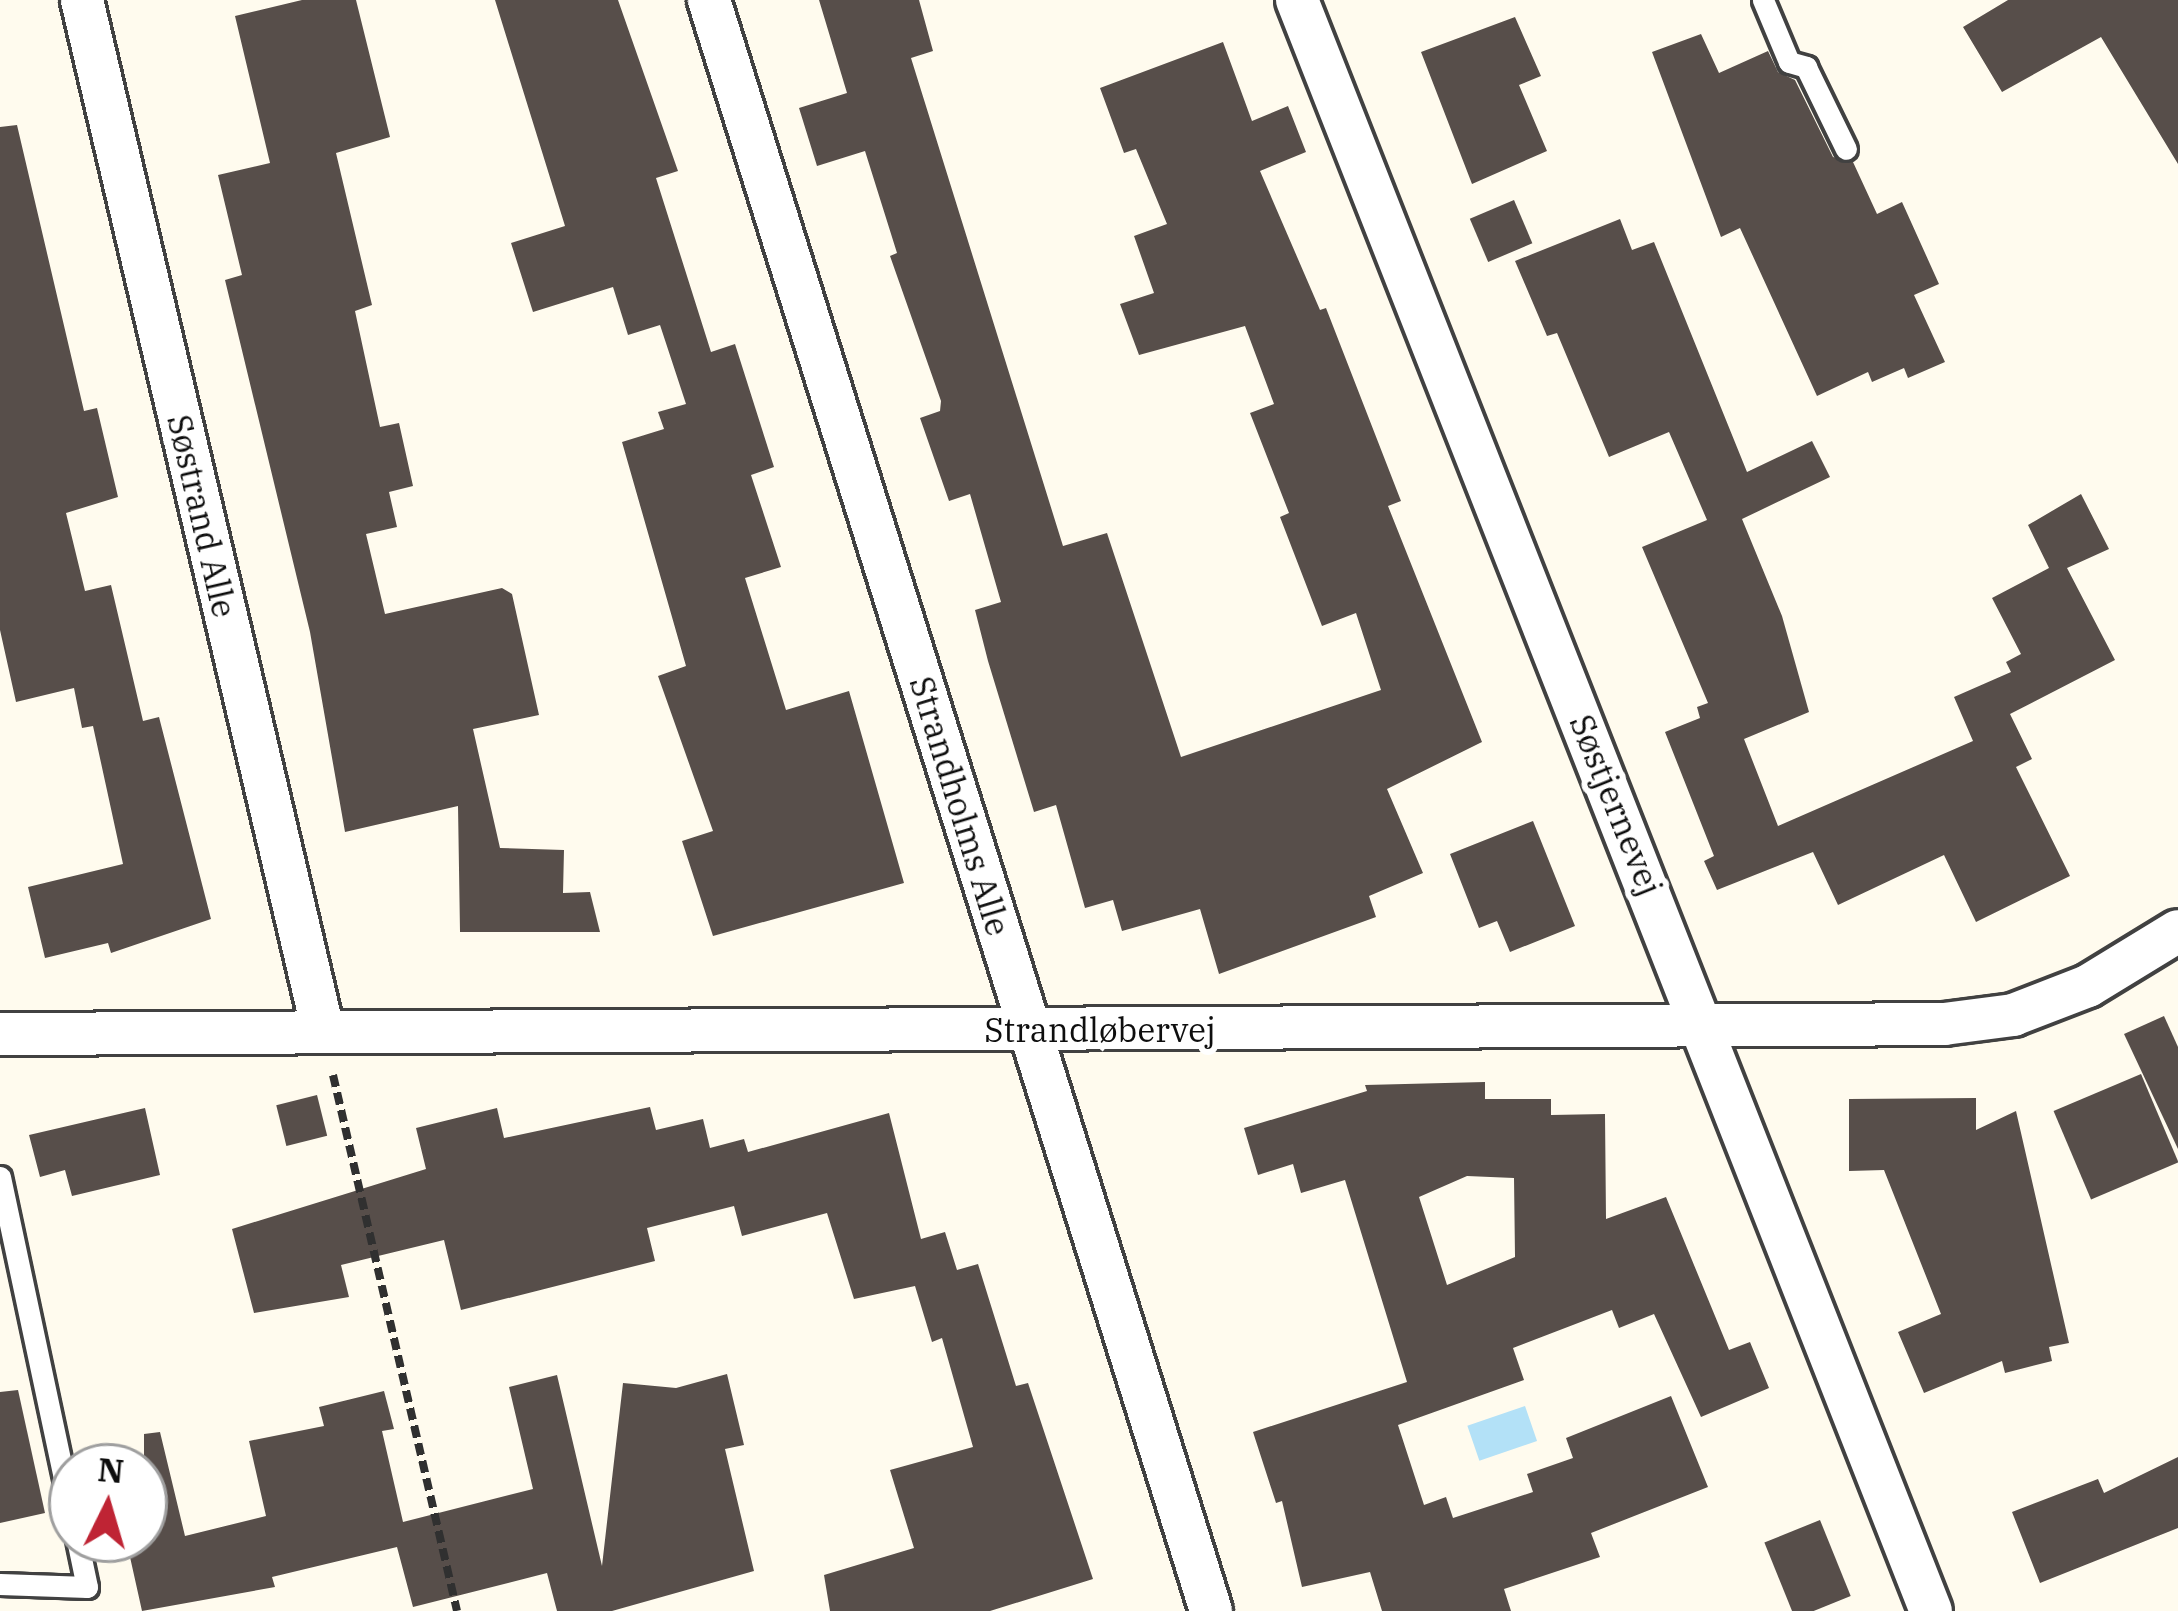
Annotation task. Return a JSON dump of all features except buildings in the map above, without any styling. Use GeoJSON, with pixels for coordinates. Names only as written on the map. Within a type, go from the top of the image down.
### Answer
{"type":"FeatureCollection","features":[{"type":"Feature","properties":{"kind":"street","name":"Søstrand Alle"},"geometry":{"type":"LineString","coordinates":[[82,0],[323,1031]]}},
{"type":"Feature","properties":{"kind":"street","name":"Strandholms Alle"},"geometry":{"type":"LineString","coordinates":[[709,0],[1211,1611]]}},
{"type":"Feature","properties":{"kind":"street","name":"Søstjernevej"},"geometry":{"type":"LineString","coordinates":[[1297,0],[1931,1611]]}},
{"type":"Feature","properties":{"kind":"street","name":"Strandløbervej"},"geometry":{"type":"LineString","coordinates":[[0,1034],[1944,1024],[2013,1015],[2088,986],[2178,931]]}},
{"type":"Feature","properties":{"kind":"lane"},"geometry":{"type":"LineString","coordinates":[[1762,0],[1790,62],[1806,67],[1846,148]]}},
{"type":"Feature","properties":{"kind":"lane"},"geometry":{"type":"LineString","coordinates":[[0,1177],[56,1443]]}},
{"type":"Feature","properties":{"kind":"lane"},"geometry":{"type":"LineString","coordinates":[[0,1584],[87,1587],[82,1563]]}},
{"type":"Feature","properties":{"kind":"path"},"geometry":{"type":"LineString","coordinates":[[323,1031],[458,1611]]}},
{"type":"Feature","properties":{"kind":"water"},"geometry":{"type":"Polygon","coordinates":[[[1525,1406],[1537,1441],[1479,1461],[1467,1426],[1525,1406]]]}}]}
